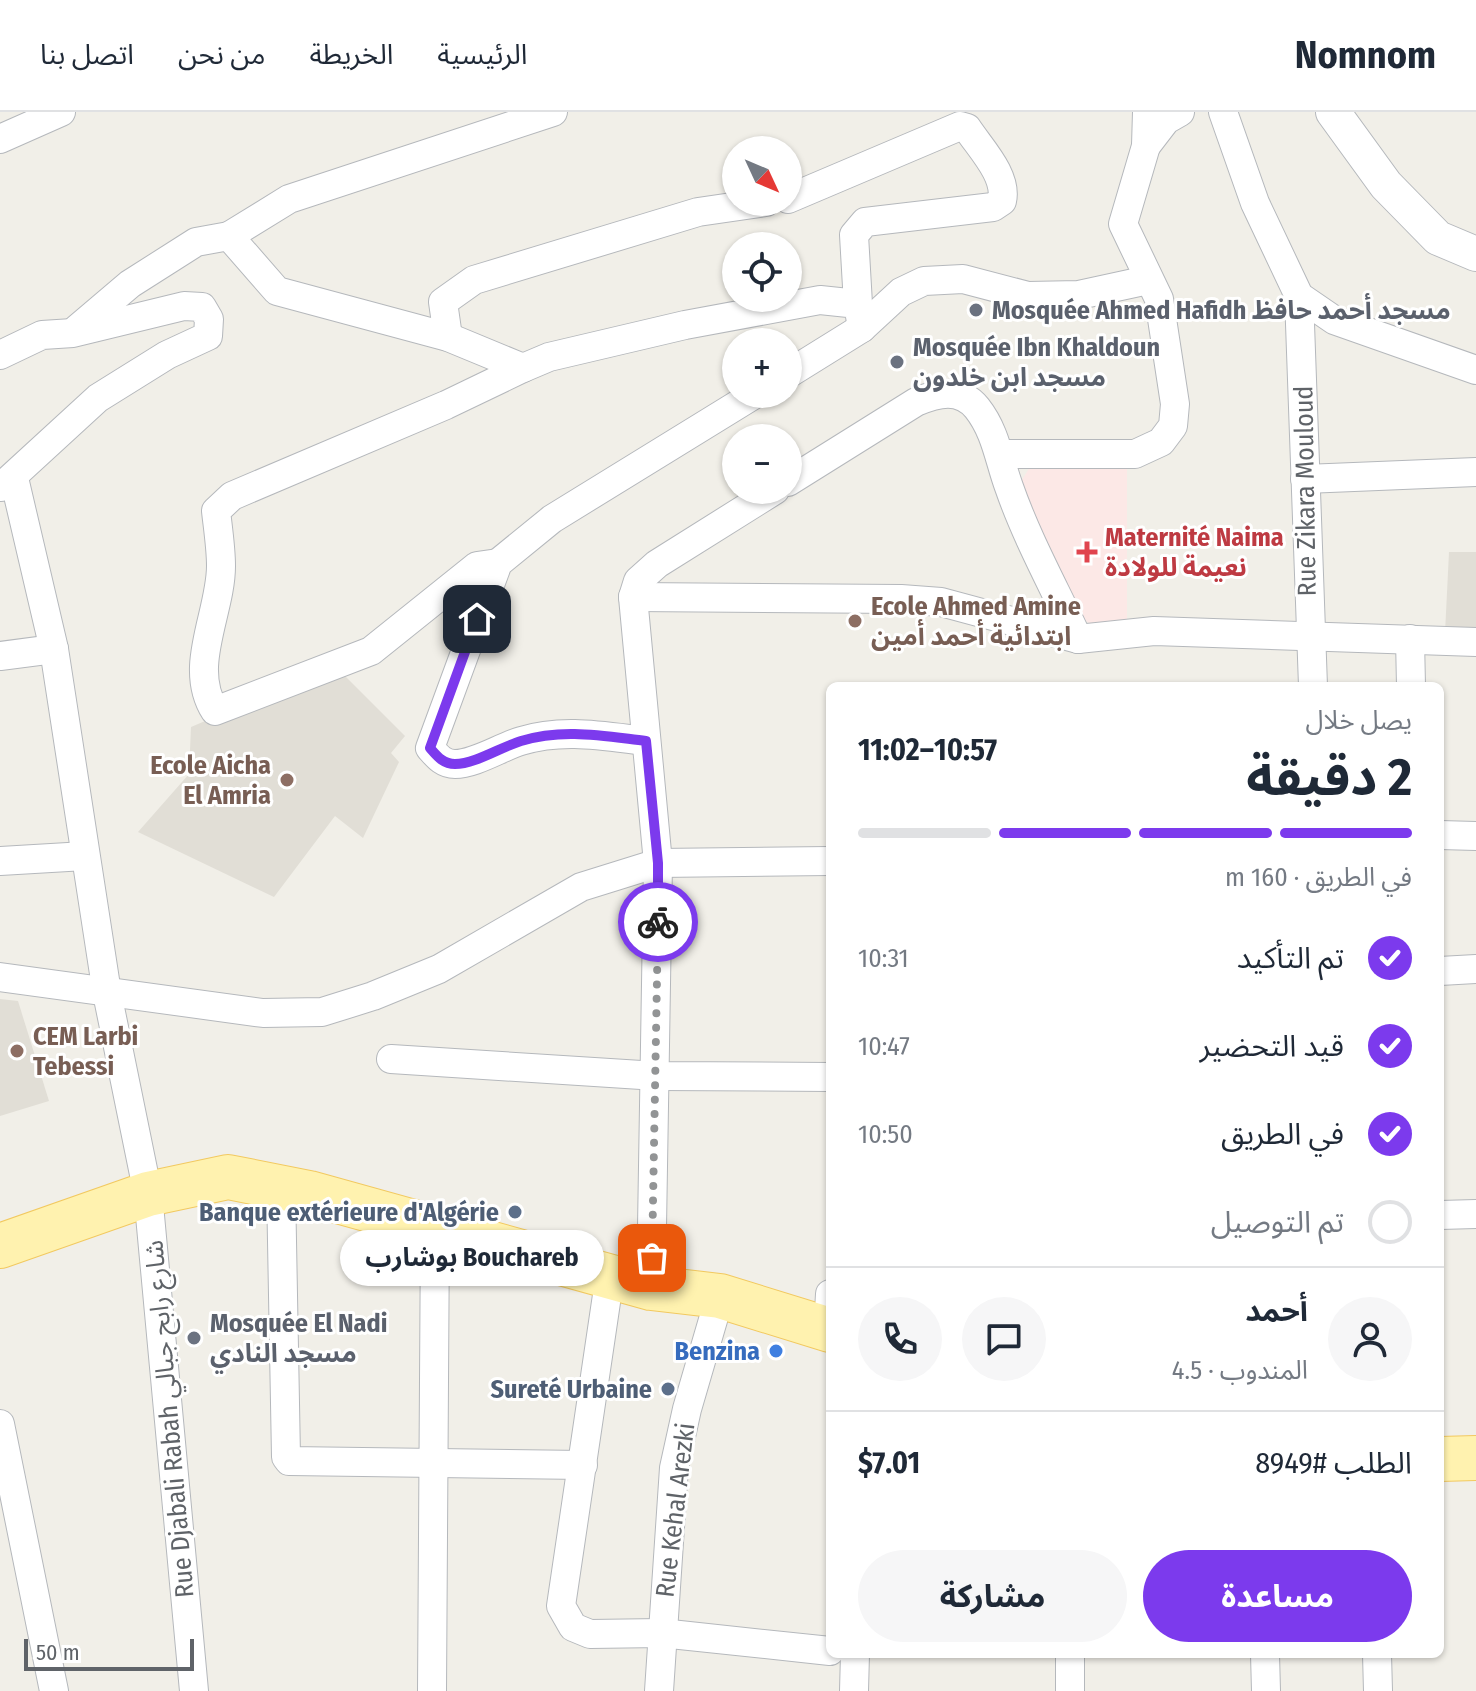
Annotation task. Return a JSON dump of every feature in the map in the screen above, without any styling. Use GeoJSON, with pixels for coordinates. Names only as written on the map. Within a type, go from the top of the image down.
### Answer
{"type":"FeatureCollection","features":[{"type":"Feature","properties":{"kind":"main road"},"geometry":{"type":"LineString","coordinates":[[0,1246],[148,1194],[228,1177],[281,1187],[435,1226],[651,1288],[720,1296],[826,1317]]}},
{"type":"Feature","properties":{"kind":"main road"},"geometry":{"type":"LineString","coordinates":[[1444,1459],[1476,1458]]}},
{"type":"Feature","properties":{"kind":"street"},"geometry":{"type":"LineString","coordinates":[[0,139],[61,112]]}},
{"type":"Feature","properties":{"kind":"street"},"geometry":{"type":"LineString","coordinates":[[73,333],[130,284],[196,242],[229,236],[289,199],[553,112]]}},
{"type":"Feature","properties":{"kind":"street"},"geometry":{"type":"LineString","coordinates":[[1002,454],[1135,454],[1161,442],[1173,426],[1175,404],[1159,299],[1123,224],[1146,146],[1147,112]]}},
{"type":"Feature","properties":{"kind":"street"},"geometry":{"type":"LineString","coordinates":[[1146,146],[1166,120],[1180,112]]}},
{"type":"Feature","properties":{"kind":"street"},"geometry":{"type":"LineString","coordinates":[[1223,112],[1255,203],[1299,296],[1334,320],[1476,370]]}},
{"type":"Feature","properties":{"kind":"street"},"geometry":{"type":"LineString","coordinates":[[1333,112],[1386,185],[1438,238],[1476,254]]}},
{"type":"Feature","properties":{"kind":"street"},"geometry":{"type":"LineString","coordinates":[[802,193],[960,126],[967,128],[1000,179],[1004,192],[1002,201],[993,207],[865,222],[854,235],[860,316]]}},
{"type":"Feature","properties":{"kind":"street"},"geometry":{"type":"LineString","coordinates":[[448,337],[443,302],[474,280],[698,212],[722,208]]}},
{"type":"Feature","properties":{"kind":"street"},"geometry":{"type":"LineString","coordinates":[[229,236],[277,291],[448,337],[523,368]]}},
{"type":"Feature","properties":{"kind":"street"},"geometry":{"type":"LineString","coordinates":[[802,363],[860,316],[924,281],[963,279],[1041,296],[1079,295],[1148,280]]}},
{"type":"Feature","properties":{"kind":"street","name":"Rue Zikara Mouloud"},"geometry":{"type":"LineString","coordinates":[[1299,296],[1308,639],[1313,682]]}},
{"type":"Feature","properties":{"kind":"street"},"geometry":{"type":"LineString","coordinates":[[498,563],[477,566],[371,651],[215,711],[207,698],[204,683],[209,626],[221,569],[216,511],[232,496],[446,405],[549,357],[685,325],[820,300],[860,316]]}},
{"type":"Feature","properties":{"kind":"street"},"geometry":{"type":"LineString","coordinates":[[0,355],[42,335],[73,333],[184,306],[202,307],[210,328],[208,336],[167,355],[98,398],[7,483]]}},
{"type":"Feature","properties":{"kind":"street"},"geometry":{"type":"LineString","coordinates":[[802,473],[916,402],[939,392],[958,395],[976,407],[1002,454],[1008,486],[1078,639]]}},
{"type":"Feature","properties":{"kind":"street"},"geometry":{"type":"LineString","coordinates":[[646,741],[576,732],[523,740],[457,764],[441,761],[430,748],[433,732],[498,563],[552,519],[732,408]]}},
{"type":"Feature","properties":{"kind":"street"},"geometry":{"type":"LineString","coordinates":[[1305,479],[1476,472]]}},
{"type":"Feature","properties":{"kind":"street","name":"Rue Djabali Rabah شارع رابح جبالي"},"geometry":{"type":"LineString","coordinates":[[7,483],[54,649],[107,993],[148,1194],[194,1691]]}},
{"type":"Feature","properties":{"kind":"street"},"geometry":{"type":"LineString","coordinates":[[651,1288],[657,1076],[658,863],[633,597],[638,581],[657,564],[753,504]]}},
{"type":"Feature","properties":{"kind":"street"},"geometry":{"type":"LineString","coordinates":[[633,597],[941,602],[1078,639],[1154,631],[1308,639],[1476,642]]}},
{"type":"Feature","properties":{"kind":"street"},"geometry":{"type":"LineString","coordinates":[[1410,639],[1411,682]]}},
{"type":"Feature","properties":{"kind":"street"},"geometry":{"type":"LineString","coordinates":[[0,656],[54,649]]}},
{"type":"Feature","properties":{"kind":"street"},"geometry":{"type":"LineString","coordinates":[[1444,835],[1476,836]]}},
{"type":"Feature","properties":{"kind":"street"},"geometry":{"type":"LineString","coordinates":[[0,861],[85,856]]}},
{"type":"Feature","properties":{"kind":"street"},"geometry":{"type":"LineString","coordinates":[[0,977],[263,1013],[322,1012],[373,996],[439,969],[581,887],[658,863],[826,861]]}},
{"type":"Feature","properties":{"kind":"street"},"geometry":{"type":"LineString","coordinates":[[1444,971],[1476,969]]}},
{"type":"Feature","properties":{"kind":"street"},"geometry":{"type":"LineString","coordinates":[[391,1059],[657,1076],[826,1077]]}},
{"type":"Feature","properties":{"kind":"street"},"geometry":{"type":"LineString","coordinates":[[281,1187],[286,1457],[294,1463],[432,1460],[583,1465]]}},
{"type":"Feature","properties":{"kind":"street"},"geometry":{"type":"LineString","coordinates":[[1444,1215],[1476,1214]]}},
{"type":"Feature","properties":{"kind":"street"},"geometry":{"type":"LineString","coordinates":[[432,1691],[435,1226]]}},
{"type":"Feature","properties":{"kind":"street"},"geometry":{"type":"LineString","coordinates":[[610,1275],[561,1606],[564,1616],[573,1627],[590,1634],[661,1633],[826,1651]]}},
{"type":"Feature","properties":{"kind":"street","name":"Rue Kehal Arezki"},"geometry":{"type":"LineString","coordinates":[[659,1691],[674,1468],[687,1409],[720,1296]]}},
{"type":"Feature","properties":{"kind":"street"},"geometry":{"type":"LineString","coordinates":[[0,1424],[54,1691]]}},
{"type":"Feature","properties":{"kind":"street"},"geometry":{"type":"LineString","coordinates":[[854,1691],[855,1658]]}},
{"type":"Feature","properties":{"kind":"street"},"geometry":{"type":"LineString","coordinates":[[1070,1658],[1070,1691]]}},
{"type":"Feature","properties":{"kind":"street"},"geometry":{"type":"LineString","coordinates":[[1265,1658],[1266,1691]]}},
{"type":"Feature","properties":{"kind":"street"},"geometry":{"type":"LineString","coordinates":[[1377,1658],[1378,1691]]}},
{"type":"Feature","properties":{"kind":"shaded area","name":"Maternité Naima نعيمة للولادة"},"geometry":{"type":"Polygon","coordinates":[[[1033,462],[1127,462],[1127,623],[1090,624],[1079,615],[1017,488],[1033,462]]]}},
{"type":"Feature","properties":{"kind":"shaded area"},"geometry":{"type":"Polygon","coordinates":[[[1449,552],[1476,552],[1476,632],[1445,633],[1449,552]]]}},
{"type":"Feature","properties":{"kind":"shaded area","name":"Ecole Aicha El Amria"},"geometry":{"type":"Polygon","coordinates":[[[335,666],[405,736],[391,753],[399,762],[363,838],[335,816],[274,897],[138,832],[189,774],[191,727],[335,666]]]}},
{"type":"Feature","properties":{"kind":"shaded area","name":"CEM Larbi Tebessi"},"geometry":{"type":"Polygon","coordinates":[[[0,999],[18,1001],[49,1101],[0,1116],[0,999]]]}},
{"type":"Feature","properties":{"kind":"way so far"},"geometry":{"type":"LineString","coordinates":[[652,1258],[658,922]]}},
{"type":"Feature","properties":{"kind":"place","name":"Mosquée Ahmed Hafidh مسجد أحمد حافظ"},"geometry":{"type":"Point","coordinates":[976,310]}},
{"type":"Feature","properties":{"kind":"place","name":"Mosquée Ibn Khaldoun مسجد ابن خلدون"},"geometry":{"type":"Point","coordinates":[897,362]}},
{"type":"Feature","properties":{"kind":"place","name":"Maternité Naima نعيمة للولادة"},"geometry":{"type":"Point","coordinates":[1087,552]}},
{"type":"Feature","properties":{"kind":"place","name":"Ecole Ahmed Amine ابتدائية أحمد أمين"},"geometry":{"type":"Point","coordinates":[855,621]}},
{"type":"Feature","properties":{"kind":"place","name":"Ecole Aicha El Amria"},"geometry":{"type":"Point","coordinates":[287,780]}},
{"type":"Feature","properties":{"kind":"place","name":"CEM Larbi Tebessi"},"geometry":{"type":"Point","coordinates":[17,1051]}},
{"type":"Feature","properties":{"kind":"place","name":"Banque extérieure d'Algérie"},"geometry":{"type":"Point","coordinates":[515,1212]}},
{"type":"Feature","properties":{"kind":"place","name":"Bouchareb بوشارب"},"geometry":{"type":"Point","coordinates":[652,1258]}},
{"type":"Feature","properties":{"kind":"place","name":"Mosquée El Nadi مسجد النادي"},"geometry":{"type":"Point","coordinates":[194,1338]}},
{"type":"Feature","properties":{"kind":"place","name":"Benzina"},"geometry":{"type":"Point","coordinates":[776,1351]}},
{"type":"Feature","properties":{"kind":"place","name":"Sureté Urbaine"},"geometry":{"type":"Point","coordinates":[668,1389]}},
{"type":"Feature","properties":{"kind":"route"},"geometry":{"type":"LineString","coordinates":[[477,619],[433,732],[430,748],[441,761],[457,764],[523,740],[552,734],[576,732],[646,741],[658,863],[658,922]]}}]}
